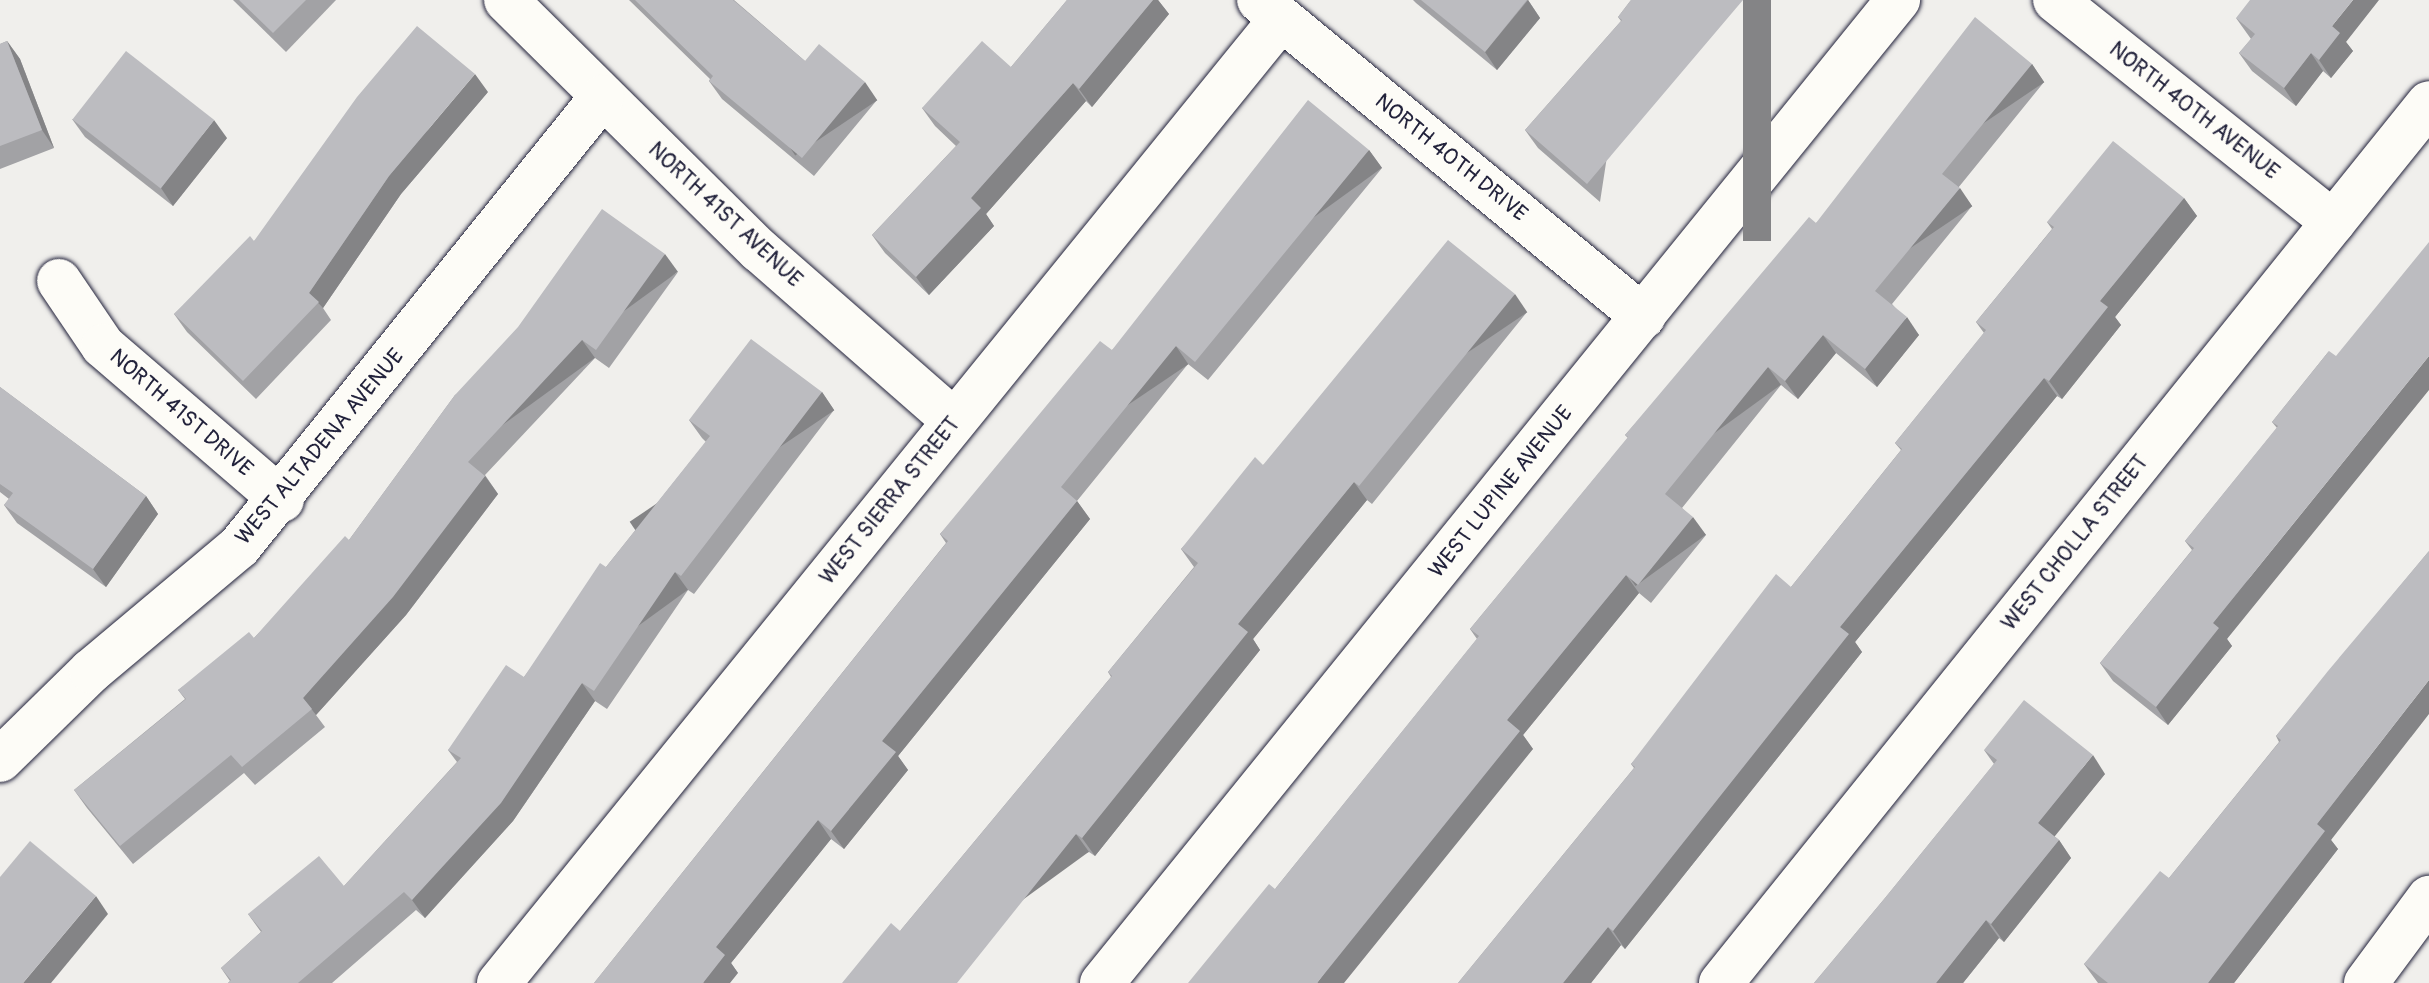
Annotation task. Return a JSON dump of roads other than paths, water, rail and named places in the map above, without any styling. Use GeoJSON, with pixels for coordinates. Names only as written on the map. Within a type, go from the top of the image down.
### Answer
{"type":"FeatureCollection","features":[{"type":"Feature","properties":{"kind":"street","name":"NORTH 41ST AVENUE"},"geometry":{"type":"LineString","coordinates":[[506,0],[759,250],[954,421]]}},
{"type":"Feature","properties":{"kind":"street","name":"WEST LUPINE AVENUE"},"geometry":{"type":"LineString","coordinates":[[1102,983],[1898,0]]}},
{"type":"Feature","properties":{"kind":"street","name":"NORTH 40TH AVENUE"},"geometry":{"type":"LineString","coordinates":[[2055,0],[2333,222]]}},
{"type":"Feature","properties":{"kind":"street","name":"NORTH 40TH DRIVE"},"geometry":{"type":"LineString","coordinates":[[1270,10],[1643,317]]}},
{"type":"Feature","properties":{"kind":"street","name":"WEST SIERRA STREET"},"geometry":{"type":"LineString","coordinates":[[499,983],[954,421],[1270,10]]}},
{"type":"Feature","properties":{"kind":"street","name":"WEST ALTADENA AVENUE"},"geometry":{"type":"LineString","coordinates":[[0,760],[91,671],[239,547],[282,500],[602,97]]}},
{"type":"Feature","properties":{"kind":"street","name":"WEST CHOLLA STREET"},"geometry":{"type":"LineString","coordinates":[[1721,983],[2429,103]]}},
{"type":"Feature","properties":{"kind":"street","name":"NORTH 41ST DRIVE"},"geometry":{"type":"LineString","coordinates":[[59,281],[103,346],[282,500]]}},
{"type":"Feature","properties":{"kind":"street"},"geometry":{"type":"LineString","coordinates":[[2366,983],[2429,898]]}}]}
